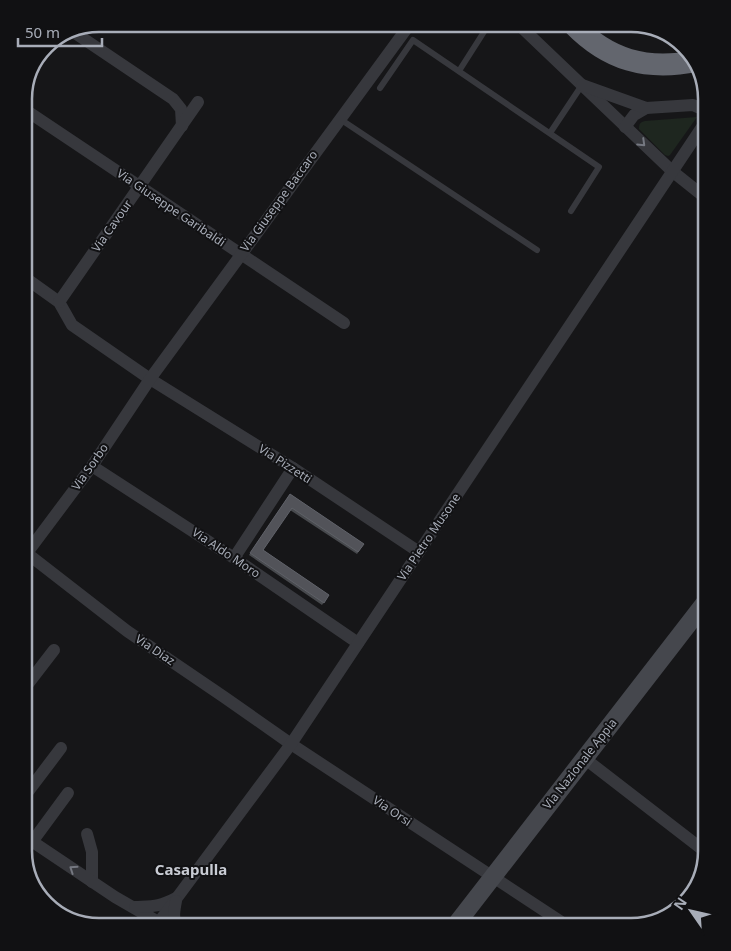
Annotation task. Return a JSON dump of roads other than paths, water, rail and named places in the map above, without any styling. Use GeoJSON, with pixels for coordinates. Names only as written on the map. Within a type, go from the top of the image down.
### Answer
{"type":"FeatureCollection","features":[{"type":"Feature","properties":{"kind":"highway"},"geometry":{"type":"LineString","coordinates":[[583,33],[595,44],[623,58],[659,65],[687,62]]}},
{"type":"Feature","properties":{"kind":"main road","name":"Via Nazionale Appia"},"geometry":{"type":"LineString","coordinates":[[461,918],[698,612]]}},
{"type":"Feature","properties":{"kind":"street","name":"Via Giuseppe Baccaro"},"geometry":{"type":"LineString","coordinates":[[150,380],[240,254],[404,33]]}},
{"type":"Feature","properties":{"kind":"street"},"geometry":{"type":"LineString","coordinates":[[527,33],[672,171],[698,192]]}},
{"type":"Feature","properties":{"kind":"street"},"geometry":{"type":"LineString","coordinates":[[80,36],[173,99],[181,108],[182,126]]}},
{"type":"Feature","properties":{"kind":"street"},"geometry":{"type":"LineString","coordinates":[[582,85],[646,108],[698,104]]}},
{"type":"Feature","properties":{"kind":"street","name":"Via Cavour"},"geometry":{"type":"LineString","coordinates":[[59,302],[198,102]]}},
{"type":"Feature","properties":{"kind":"street","name":"Via Pietro Musone"},"geometry":{"type":"LineString","coordinates":[[693,105],[698,107]]}},
{"type":"Feature","properties":{"kind":"street"},"geometry":{"type":"LineString","coordinates":[[626,127],[634,115],[646,108]]}},
{"type":"Feature","properties":{"kind":"street","name":"Via Giuseppe Garibaldi"},"geometry":{"type":"LineString","coordinates":[[33,115],[344,323]]}},
{"type":"Feature","properties":{"kind":"street","name":"Via Pietro Musone"},"geometry":{"type":"LineString","coordinates":[[165,918],[178,897],[291,744],[698,134]]}},
{"type":"Feature","properties":{"kind":"street"},"geometry":{"type":"LineString","coordinates":[[33,283],[59,302]]}},
{"type":"Feature","properties":{"kind":"street","name":"Via Pizzetti"},"geometry":{"type":"LineString","coordinates":[[59,302],[72,325],[150,380],[292,468],[419,552]]}},
{"type":"Feature","properties":{"kind":"street","name":"Via Sorbo"},"geometry":{"type":"LineString","coordinates":[[32,544],[92,466],[150,380]]}},
{"type":"Feature","properties":{"kind":"street","name":"Via Aldo Moro"},"geometry":{"type":"LineString","coordinates":[[92,466],[234,558],[358,643]]}},
{"type":"Feature","properties":{"kind":"street"},"geometry":{"type":"LineString","coordinates":[[234,558],[292,468]]}},
{"type":"Feature","properties":{"kind":"street","name":"Via Diaz"},"geometry":{"type":"LineString","coordinates":[[32,557],[127,631],[291,744]]}},
{"type":"Feature","properties":{"kind":"street"},"geometry":{"type":"LineString","coordinates":[[32,678],[54,650]]}},
{"type":"Feature","properties":{"kind":"street","name":"Via Orsi"},"geometry":{"type":"LineString","coordinates":[[291,744],[555,918]]}},
{"type":"Feature","properties":{"kind":"street"},"geometry":{"type":"LineString","coordinates":[[32,787],[61,748]]}},
{"type":"Feature","properties":{"kind":"street"},"geometry":{"type":"LineString","coordinates":[[584,758],[698,846]]}},
{"type":"Feature","properties":{"kind":"street"},"geometry":{"type":"LineString","coordinates":[[32,834],[68,793]]}},
{"type":"Feature","properties":{"kind":"street"},"geometry":{"type":"LineString","coordinates":[[88,834],[92,852],[92,882]]}},
{"type":"Feature","properties":{"kind":"street"},"geometry":{"type":"LineString","coordinates":[[32,842],[150,918]]}},
{"type":"Feature","properties":{"kind":"street"},"geometry":{"type":"LineString","coordinates":[[132,907],[153,907],[178,897]]}},
{"type":"Feature","properties":{"kind":"street","name":"Via Pietro Musone"},"geometry":{"type":"LineString","coordinates":[[174,918],[178,897]]}},
{"type":"Feature","properties":{"kind":"lane"},"geometry":{"type":"LineString","coordinates":[[459,71],[483,33]]}},
{"type":"Feature","properties":{"kind":"lane"},"geometry":{"type":"LineString","coordinates":[[380,88],[413,40],[600,167],[571,211]]}},
{"type":"Feature","properties":{"kind":"lane"},"geometry":{"type":"LineString","coordinates":[[550,133],[582,85]]}},
{"type":"Feature","properties":{"kind":"lane"},"geometry":{"type":"LineString","coordinates":[[340,119],[537,250]]}},
{"type":"Feature","properties":{"kind":"district","name":"Casapulla"},"geometry":{"type":"Point","coordinates":[191,870]}}]}
